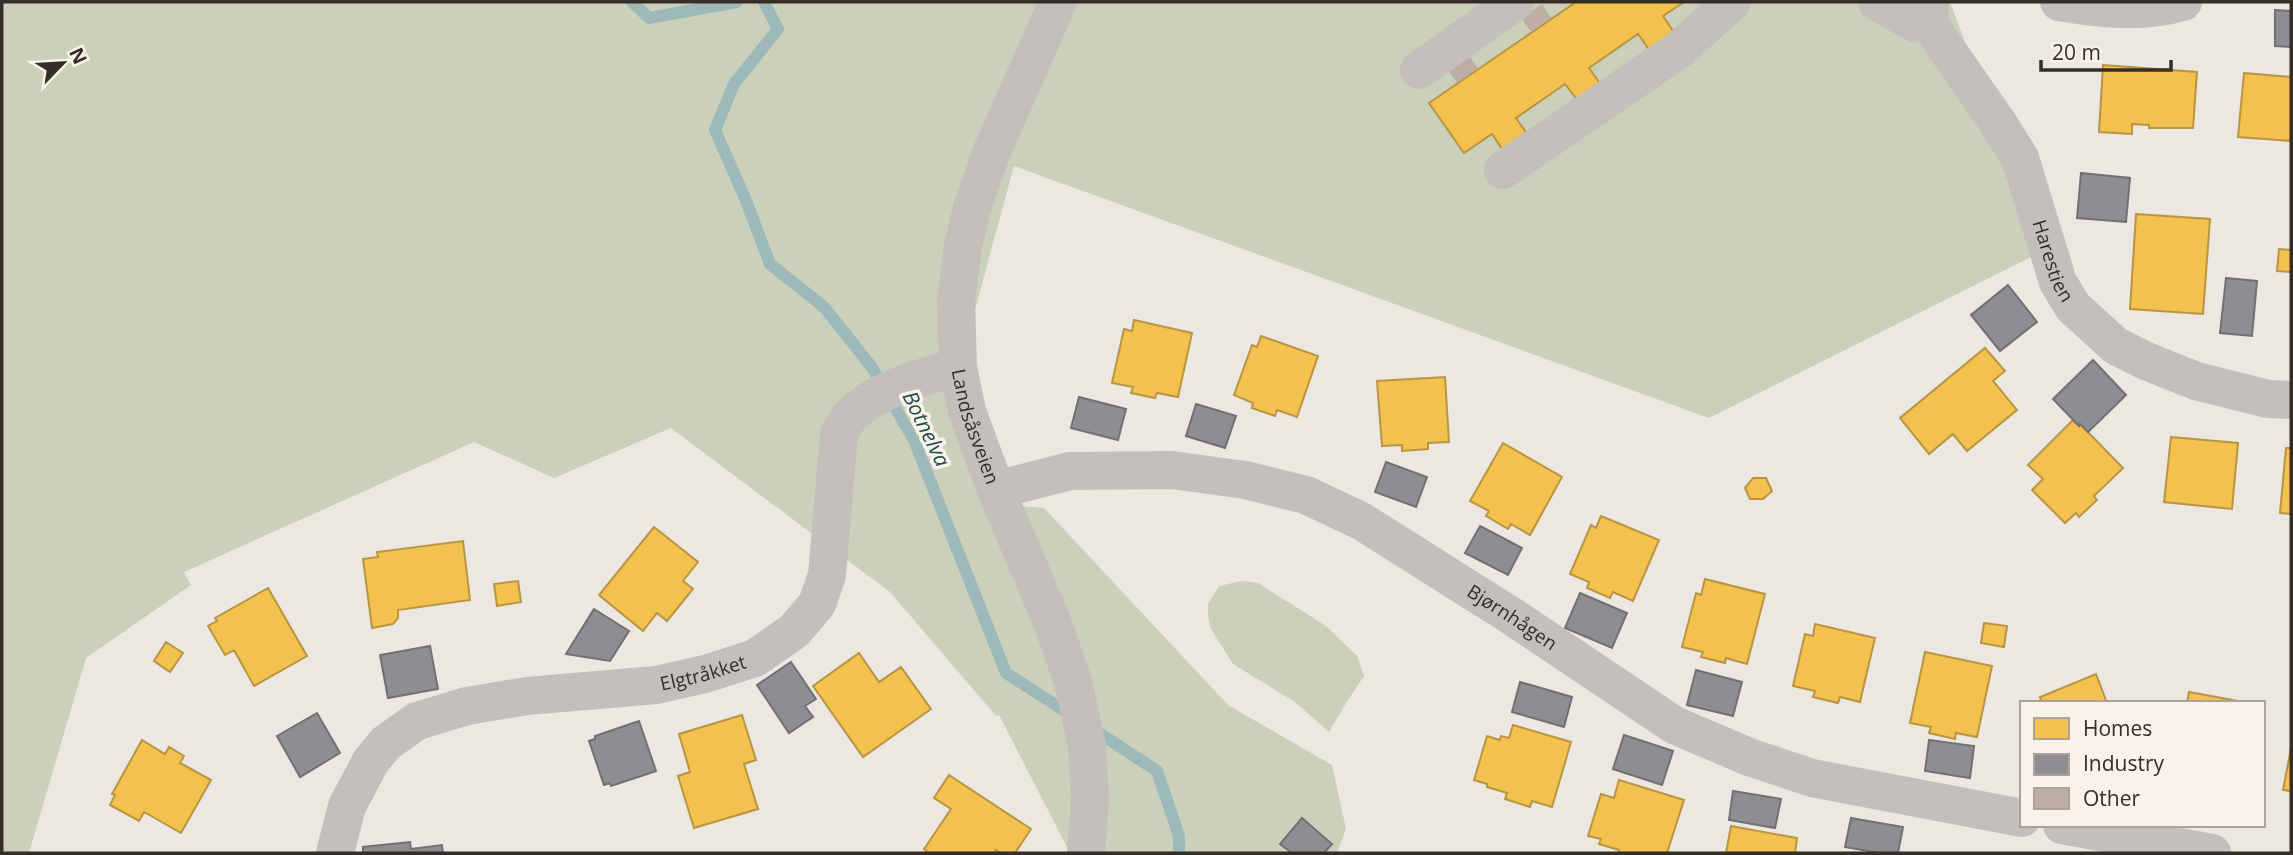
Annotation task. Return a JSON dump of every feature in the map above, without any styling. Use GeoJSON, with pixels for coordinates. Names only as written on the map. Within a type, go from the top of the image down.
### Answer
{"type":"FeatureCollection","features":[{"type":"Feature","properties":{"kind":"street","name":"Landsåsveien"},"geometry":{"type":"LineString","coordinates":[[1058,2],[992,151],[972,208],[963,246],[956,301],[958,367],[967,411],[996,490],[1053,624],[1073,682],[1087,746],[1090,799],[1086,853]]}},
{"type":"Feature","properties":{"kind":"street"},"geometry":{"type":"LineString","coordinates":[[1419,70],[1515,2]]}},
{"type":"Feature","properties":{"kind":"street"},"geometry":{"type":"LineString","coordinates":[[1503,170],[1680,49],[1732,2]]}},
{"type":"Feature","properties":{"kind":"street"},"geometry":{"type":"LineString","coordinates":[[1877,2],[1915,23],[1930,13]]}},
{"type":"Feature","properties":{"kind":"street"},"geometry":{"type":"LineString","coordinates":[[2059,2],[2133,11],[2183,2]]}},
{"type":"Feature","properties":{"kind":"street","name":"Harestien"},"geometry":{"type":"LineString","coordinates":[[1930,13],[2020,159],[2058,282],[2073,307],[2116,346],[2146,361],[2196,380],[2268,398],[2291,400]]}},
{"type":"Feature","properties":{"kind":"street","name":"Elgtråkket"},"geometry":{"type":"LineString","coordinates":[[335,853],[346,806],[371,761],[386,743],[416,721],[467,706],[503,700],[656,685],[705,674],[755,658],[794,631],[817,604],[827,575],[839,434],[850,416],[900,386],[958,367]]}},
{"type":"Feature","properties":{"kind":"street","name":"Bjørnhågen"},"geometry":{"type":"LineString","coordinates":[[996,490],[1070,471],[1172,470],[1245,480],[1306,495],[1373,528],[1510,615],[1674,725],[1749,757],[1812,778],[2020,818]]}},
{"type":"Feature","properties":{"kind":"street"},"geometry":{"type":"LineString","coordinates":[[2073,827],[2212,853]]}},
{"type":"Feature","properties":{"kind":"green space"},"geometry":{"type":"Polygon","coordinates":[[[2,2],[1950,2],[2043,251],[1709,418],[1014,166],[960,365],[1022,506],[1044,508],[1228,705],[1332,765],[1346,829],[1337,853],[1070,853],[999,715],[996,716],[890,592],[671,428],[554,478],[474,442],[184,572],[191,585],[86,658],[29,853],[2,853],[2,2]]]}},
{"type":"Feature","properties":{"kind":"green space"},"geometry":{"type":"Polygon","coordinates":[[[1242,581],[1258,583],[1326,626],[1357,656],[1364,676],[1329,732],[1295,702],[1233,664],[1211,629],[1208,604],[1219,586],[1242,581]]]}},
{"type":"Feature","properties":{"kind":"building: Homes"},"geometry":{"type":"Polygon","coordinates":[[[1576,2],[1684,2],[1663,16],[1675,34],[1650,51],[1638,34],[1589,68],[1601,85],[1578,101],[1565,84],[1516,118],[1528,135],[1504,152],[1492,134],[1464,153],[1429,103],[1576,2]]]}},
{"type":"Feature","properties":{"kind":"building: Homes"},"geometry":{"type":"Polygon","coordinates":[[[2103,65],[2197,72],[2193,128],[2149,128],[2149,125],[2132,124],[2132,134],[2099,132],[2103,65]]]}},
{"type":"Feature","properties":{"kind":"building: Homes"},"geometry":{"type":"Polygon","coordinates":[[[2244,73],[2291,77],[2291,141],[2238,137],[2244,73]]]}},
{"type":"Feature","properties":{"kind":"building: Homes"},"geometry":{"type":"Polygon","coordinates":[[[2136,214],[2210,219],[2203,314],[2130,309],[2136,214]]]}},
{"type":"Feature","properties":{"kind":"building: Homes"},"geometry":{"type":"Polygon","coordinates":[[[2279,249],[2291,250],[2291,272],[2277,271],[2279,249]]]}},
{"type":"Feature","properties":{"kind":"building: Homes"},"geometry":{"type":"Polygon","coordinates":[[[1134,320],[1192,333],[1178,397],[1157,393],[1155,398],[1131,393],[1133,387],[1112,383],[1124,329],[1132,331],[1134,320]]]}},
{"type":"Feature","properties":{"kind":"building: Homes"},"geometry":{"type":"Polygon","coordinates":[[[1261,336],[1318,356],[1297,417],[1277,410],[1275,416],[1252,408],[1253,403],[1234,395],[1252,345],[1257,347],[1261,336]]]}},
{"type":"Feature","properties":{"kind":"building: Homes"},"geometry":{"type":"Polygon","coordinates":[[[1985,348],[2005,371],[1993,381],[2017,410],[1967,451],[1953,434],[1929,454],[1900,418],[1985,348]]]}},
{"type":"Feature","properties":{"kind":"building: Homes"},"geometry":{"type":"Polygon","coordinates":[[[1445,377],[1449,442],[1428,443],[1428,449],[1402,451],[1402,445],[1382,446],[1377,381],[1445,377]]]}},
{"type":"Feature","properties":{"kind":"building: Homes"},"geometry":{"type":"Polygon","coordinates":[[[2073,420],[2123,468],[2094,496],[2097,500],[2079,517],[2076,513],[2065,523],[2032,490],[2043,479],[2028,465],[2073,420]]]}},
{"type":"Feature","properties":{"kind":"building: Homes"},"geometry":{"type":"Polygon","coordinates":[[[2171,437],[2238,443],[2232,509],[2164,502],[2171,437]]]}},
{"type":"Feature","properties":{"kind":"building: Homes"},"geometry":{"type":"Polygon","coordinates":[[[1503,443],[1562,477],[1530,535],[1511,524],[1508,529],[1486,516],[1489,511],[1470,501],[1503,443]]]}},
{"type":"Feature","properties":{"kind":"building: Homes"},"geometry":{"type":"Polygon","coordinates":[[[2286,448],[2291,448],[2291,514],[2280,513],[2286,448]]]}},
{"type":"Feature","properties":{"kind":"building: Homes"},"geometry":{"type":"Polygon","coordinates":[[[1753,478],[1766,478],[1772,491],[1763,499],[1750,499],[1745,488],[1753,478]]]}},
{"type":"Feature","properties":{"kind":"building: Homes"},"geometry":{"type":"Polygon","coordinates":[[[1601,516],[1659,540],[1633,601],[1613,592],[1610,598],[1587,588],[1589,582],[1570,574],[1591,525],[1596,528],[1601,516]]]}},
{"type":"Feature","properties":{"kind":"building: Homes"},"geometry":{"type":"Polygon","coordinates":[[[654,527],[698,562],[683,581],[693,589],[667,621],[657,613],[643,631],[599,595],[654,527]]]}},
{"type":"Feature","properties":{"kind":"building: Homes"},"geometry":{"type":"Polygon","coordinates":[[[463,541],[470,600],[398,610],[398,618],[393,624],[372,628],[363,559],[378,557],[377,552],[463,541]]]}},
{"type":"Feature","properties":{"kind":"building: Homes"},"geometry":{"type":"Polygon","coordinates":[[[1705,579],[1765,594],[1747,664],[1726,658],[1725,663],[1701,657],[1703,652],[1682,647],[1696,593],[1701,595],[1705,579]]]}},
{"type":"Feature","properties":{"kind":"building: Homes"},"geometry":{"type":"Polygon","coordinates":[[[518,581],[521,602],[497,606],[494,584],[518,581]]]}},
{"type":"Feature","properties":{"kind":"building: Homes"},"geometry":{"type":"Polygon","coordinates":[[[268,588],[307,656],[254,686],[234,650],[225,655],[208,626],[217,621],[215,618],[268,588]]]}},
{"type":"Feature","properties":{"kind":"building: Homes"},"geometry":{"type":"Polygon","coordinates":[[[1984,623],[2007,626],[2004,647],[1981,643],[1984,623]]]}},
{"type":"Feature","properties":{"kind":"building: Homes"},"geometry":{"type":"Polygon","coordinates":[[[1815,624],[1875,638],[1860,702],[1840,697],[1838,703],[1813,697],[1815,691],[1793,686],[1805,634],[1813,636],[1815,624]]]}},
{"type":"Feature","properties":{"kind":"building: Homes"},"geometry":{"type":"Polygon","coordinates":[[[166,642],[183,653],[170,672],[154,661],[166,642]]]}},
{"type":"Feature","properties":{"kind":"building: Homes"},"geometry":{"type":"Polygon","coordinates":[[[1925,652],[1992,666],[1977,737],[1956,733],[1955,739],[1929,733],[1931,727],[1910,723],[1925,652]]]}},
{"type":"Feature","properties":{"kind":"building: Homes"},"geometry":{"type":"Polygon","coordinates":[[[859,653],[879,682],[901,667],[931,709],[863,757],[813,686],[859,653]]]}},
{"type":"Feature","properties":{"kind":"building: Homes"},"geometry":{"type":"Polygon","coordinates":[[[2096,674],[2106,701],[2041,701],[2040,697],[2096,674]]]}},
{"type":"Feature","properties":{"kind":"building: Homes"},"geometry":{"type":"Polygon","coordinates":[[[2189,692],[2238,701],[2187,701],[2189,692]]]}},
{"type":"Feature","properties":{"kind":"building: Homes"},"geometry":{"type":"Polygon","coordinates":[[[742,715],[756,760],[744,764],[758,809],[694,828],[678,776],[690,772],[679,734],[742,715]]]}},
{"type":"Feature","properties":{"kind":"building: Homes"},"geometry":{"type":"Polygon","coordinates":[[[1513,725],[1571,742],[1552,807],[1532,801],[1530,807],[1505,799],[1507,793],[1474,780],[1487,736],[1500,740],[1501,736],[1509,738],[1513,725]]]}},
{"type":"Feature","properties":{"kind":"building: Homes"},"geometry":{"type":"Polygon","coordinates":[[[142,740],[165,754],[169,747],[184,756],[180,763],[211,780],[181,833],[144,812],[139,821],[110,805],[115,795],[112,794],[142,740]]]}},
{"type":"Feature","properties":{"kind":"building: Homes"},"geometry":{"type":"Polygon","coordinates":[[[2291,748],[2291,791],[2283,790],[2291,748]]]}},
{"type":"Feature","properties":{"kind":"building: Homes"},"geometry":{"type":"Polygon","coordinates":[[[949,775],[1031,829],[1015,853],[1000,853],[996,850],[994,853],[929,853],[924,849],[951,809],[934,798],[949,775]]]}},
{"type":"Feature","properties":{"kind":"building: Homes"},"geometry":{"type":"Polygon","coordinates":[[[1619,780],[1684,800],[1667,853],[1618,853],[1619,850],[1599,844],[1601,839],[1588,836],[1601,794],[1614,798],[1619,780]]]}},
{"type":"Feature","properties":{"kind":"building: Homes"},"geometry":{"type":"Polygon","coordinates":[[[1731,826],[1797,838],[1795,853],[1726,853],[1731,826]]]}},
{"type":"Feature","properties":{"kind":"building: Industry"},"geometry":{"type":"Polygon","coordinates":[[[2275,10],[2291,11],[2291,47],[2275,46],[2275,10]]]}},
{"type":"Feature","properties":{"kind":"building: Industry"},"geometry":{"type":"Polygon","coordinates":[[[2081,173],[2130,178],[2126,222],[2077,218],[2081,173]]]}},
{"type":"Feature","properties":{"kind":"building: Industry"},"geometry":{"type":"Polygon","coordinates":[[[2226,278],[2257,281],[2252,336],[2220,333],[2226,278]]]}},
{"type":"Feature","properties":{"kind":"building: Industry"},"geometry":{"type":"Polygon","coordinates":[[[2008,285],[2037,322],[2000,351],[1971,315],[2008,285]]]}},
{"type":"Feature","properties":{"kind":"building: Industry"},"geometry":{"type":"Polygon","coordinates":[[[2093,360],[2126,395],[2088,432],[2053,399],[2093,360]]]}},
{"type":"Feature","properties":{"kind":"building: Industry"},"geometry":{"type":"Polygon","coordinates":[[[1079,397],[1126,409],[1118,440],[1071,428],[1079,397]]]}},
{"type":"Feature","properties":{"kind":"building: Industry"},"geometry":{"type":"Polygon","coordinates":[[[1196,404],[1236,416],[1225,448],[1186,436],[1196,404]]]}},
{"type":"Feature","properties":{"kind":"building: Industry"},"geometry":{"type":"Polygon","coordinates":[[[1386,462],[1427,477],[1416,507],[1375,492],[1386,462]]]}},
{"type":"Feature","properties":{"kind":"building: Industry"},"geometry":{"type":"Polygon","coordinates":[[[1480,526],[1522,548],[1508,575],[1465,553],[1480,526]]]}},
{"type":"Feature","properties":{"kind":"building: Industry"},"geometry":{"type":"Polygon","coordinates":[[[1580,593],[1627,613],[1612,648],[1565,628],[1580,593]]]}},
{"type":"Feature","properties":{"kind":"building: Industry"},"geometry":{"type":"Polygon","coordinates":[[[594,609],[629,631],[610,661],[566,654],[594,609]]]}},
{"type":"Feature","properties":{"kind":"building: Industry"},"geometry":{"type":"Polygon","coordinates":[[[430,646],[438,689],[388,698],[380,655],[430,646]]]}},
{"type":"Feature","properties":{"kind":"building: Industry"},"geometry":{"type":"Polygon","coordinates":[[[791,662],[816,699],[805,706],[813,717],[789,733],[757,685],[791,662]]]}},
{"type":"Feature","properties":{"kind":"building: Industry"},"geometry":{"type":"Polygon","coordinates":[[[1696,670],[1742,682],[1733,716],[1687,705],[1696,670]]]}},
{"type":"Feature","properties":{"kind":"building: Industry"},"geometry":{"type":"Polygon","coordinates":[[[1520,682],[1572,697],[1564,727],[1512,712],[1520,682]]]}},
{"type":"Feature","properties":{"kind":"building: Industry"},"geometry":{"type":"Polygon","coordinates":[[[317,713],[340,753],[300,777],[277,736],[317,713]]]}},
{"type":"Feature","properties":{"kind":"building: Industry"},"geometry":{"type":"Polygon","coordinates":[[[639,721],[656,771],[611,786],[610,783],[604,785],[589,741],[595,739],[595,736],[639,721]]]}},
{"type":"Feature","properties":{"kind":"building: Industry"},"geometry":{"type":"Polygon","coordinates":[[[1624,735],[1673,751],[1662,785],[1613,769],[1624,735]]]}},
{"type":"Feature","properties":{"kind":"building: Industry"},"geometry":{"type":"Polygon","coordinates":[[[1929,740],[1974,746],[1970,778],[1925,771],[1929,740]]]}},
{"type":"Feature","properties":{"kind":"building: Industry"},"geometry":{"type":"Polygon","coordinates":[[[1733,791],[1781,799],[1775,828],[1729,820],[1733,791]]]}},
{"type":"Feature","properties":{"kind":"building: Industry"},"geometry":{"type":"Polygon","coordinates":[[[1302,818],[1332,844],[1324,853],[1292,853],[1280,844],[1302,818]]]}},
{"type":"Feature","properties":{"kind":"building: Industry"},"geometry":{"type":"Polygon","coordinates":[[[1851,818],[1903,827],[1898,853],[1879,853],[1845,847],[1851,818]]]}},
{"type":"Feature","properties":{"kind":"building: Industry"},"geometry":{"type":"Polygon","coordinates":[[[410,842],[411,849],[442,845],[443,853],[363,853],[363,847],[410,842]]]}},
{"type":"Feature","properties":{"kind":"building: Other"},"geometry":{"type":"Polygon","coordinates":[[[1542,4],[1551,18],[1531,32],[1521,18],[1542,4]]]}},
{"type":"Feature","properties":{"kind":"building: Other"},"geometry":{"type":"Polygon","coordinates":[[[1468,54],[1478,68],[1457,83],[1447,68],[1468,54]]]}},
{"type":"Feature","properties":{"kind":"waterway","name":"Botnelva"},"geometry":{"type":"LineString","coordinates":[[632,2],[649,18],[737,2]]}},
{"type":"Feature","properties":{"kind":"waterway","name":"Botnelva"},"geometry":{"type":"LineString","coordinates":[[764,2],[778,29],[734,84],[715,130],[770,264],[824,307],[871,366],[914,440],[1006,673],[1071,715]]}},
{"type":"Feature","properties":{"kind":"waterway","name":"Botnelva"},"geometry":{"type":"LineString","coordinates":[[1093,729],[1157,771],[1179,836],[1179,853]]}}]}
